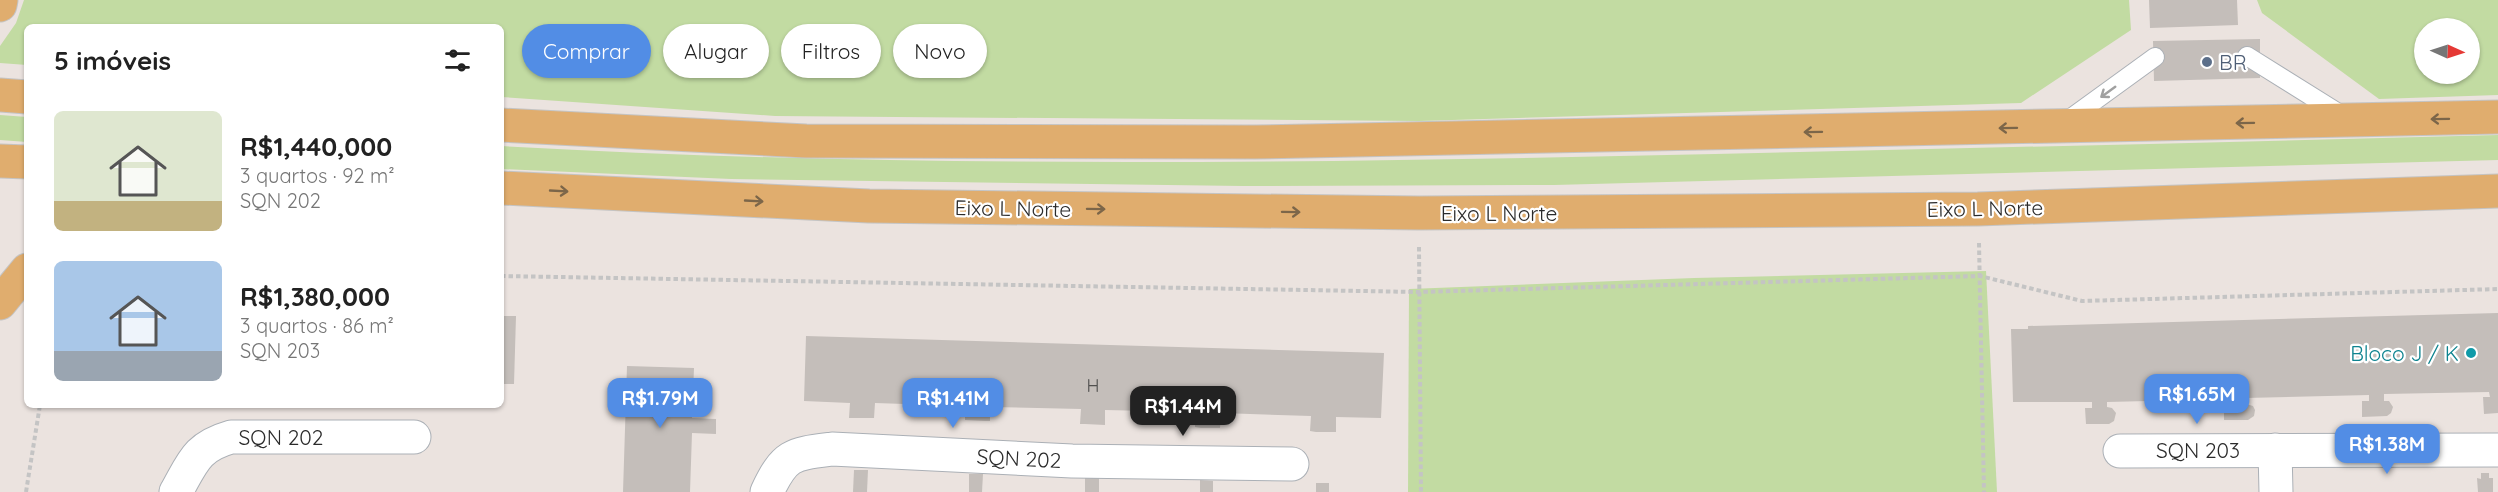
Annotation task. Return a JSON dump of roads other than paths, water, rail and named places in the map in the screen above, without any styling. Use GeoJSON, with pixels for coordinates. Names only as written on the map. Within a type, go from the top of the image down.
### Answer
{"type":"FeatureCollection","features":[{"type":"Feature","properties":{"kind":"main road"},"geometry":{"type":"LineString","coordinates":[[0,5],[1,0]]}},
{"type":"Feature","properties":{"kind":"main road"},"geometry":{"type":"LineString","coordinates":[[0,95],[24,97]]}},
{"type":"Feature","properties":{"kind":"main road"},"geometry":{"type":"LineString","coordinates":[[504,125],[806,141],[1244,142],[2498,117]]}},
{"type":"Feature","properties":{"kind":"main road"},"geometry":{"type":"LineString","coordinates":[[0,161],[24,162]]}},
{"type":"Feature","properties":{"kind":"main road","name":"Eixo L Norte"},"geometry":{"type":"LineString","coordinates":[[504,188],[868,206],[1419,213],[1978,209],[2498,191]]}},
{"type":"Feature","properties":{"kind":"main road"},"geometry":{"type":"LineString","coordinates":[[0,303],[24,274]]}},
{"type":"Feature","properties":{"kind":"street","name":"SQN 202"},"geometry":{"type":"LineString","coordinates":[[177,492],[194,459],[210,443],[231,437],[414,437]]}},
{"type":"Feature","properties":{"kind":"street","name":"SQN 202"},"geometry":{"type":"LineString","coordinates":[[768,492],[780,466],[799,453],[832,449],[1072,460],[1292,464]]}},
{"type":"Feature","properties":{"kind":"street"},"geometry":{"type":"LineString","coordinates":[[2275,450],[2276,492]]}},
{"type":"Feature","properties":{"kind":"street","name":"SQN 203"},"geometry":{"type":"LineString","coordinates":[[2120,451],[2498,450]]}},
{"type":"Feature","properties":{"kind":"lane"},"geometry":{"type":"LineString","coordinates":[[2247,56],[2350,120]]}},
{"type":"Feature","properties":{"kind":"lane"},"geometry":{"type":"LineString","coordinates":[[2059,127],[2155,57]]}},
{"type":"Feature","properties":{"kind":"place","name":"BR"},"geometry":{"type":"Point","coordinates":[2207,62]}},
{"type":"Feature","properties":{"kind":"place","name":"Bloco J / K"},"geometry":{"type":"Point","coordinates":[2471,353]}}]}
